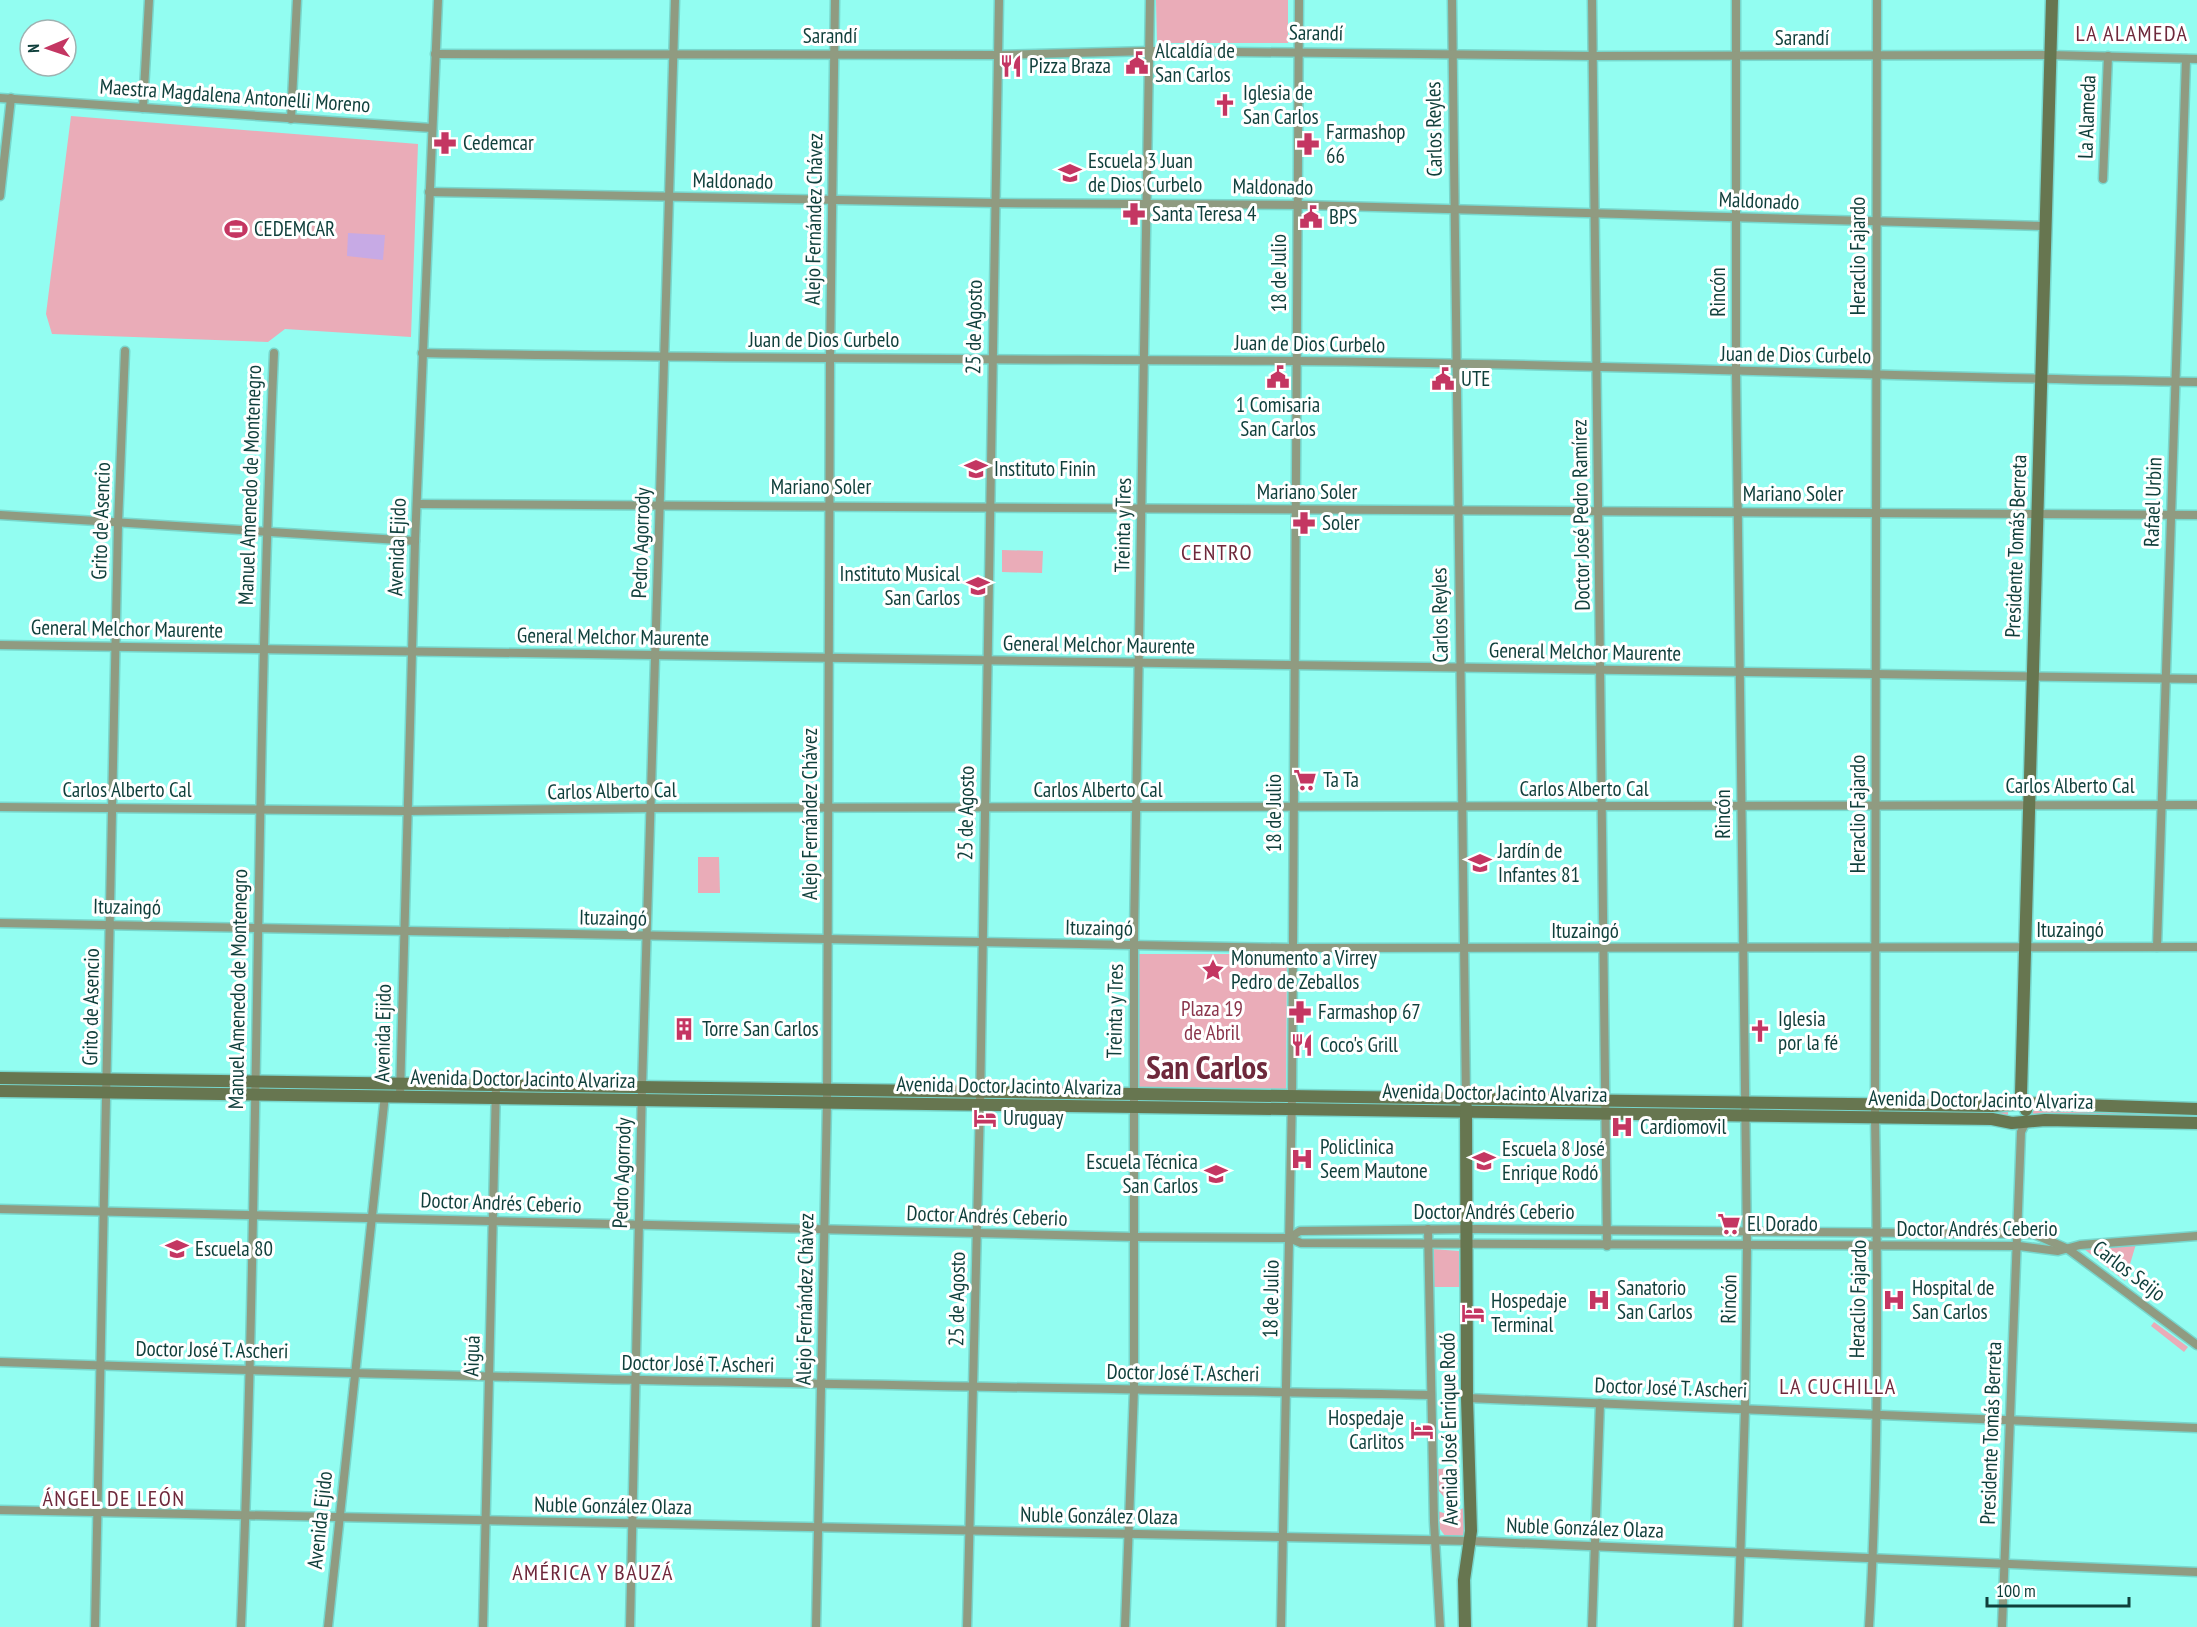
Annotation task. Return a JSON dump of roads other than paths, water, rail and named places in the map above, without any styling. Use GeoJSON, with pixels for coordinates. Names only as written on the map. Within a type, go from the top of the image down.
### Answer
{"type":"FeatureCollection","features":[{"type":"Feature","properties":{"kind":"main road","name":"Presidente Tomás Berreta"},"geometry":{"type":"LineString","coordinates":[[2020,1126],[2052,0]]}},
{"type":"Feature","properties":{"kind":"main road","name":"Avenida Doctor Jacinto Alvariza"},"geometry":{"type":"LineString","coordinates":[[0,1078],[255,1095],[400,1096],[642,1087],[1746,1102],[2020,1101],[2197,1109]]}},
{"type":"Feature","properties":{"kind":"main road","name":"Avenida Doctor Jacinto Alvariza"},"geometry":{"type":"LineString","coordinates":[[0,1091],[255,1081],[400,1083],[496,1092],[642,1101],[1992,1119],[2020,1126],[2045,1120],[2197,1123]]}},
{"type":"Feature","properties":{"kind":"main road","name":"Carlos Reyles"},"geometry":{"type":"LineString","coordinates":[[1466,1099],[1467,1229]]}},
{"type":"Feature","properties":{"kind":"main road","name":"Avenida José Enrique Rodó"},"geometry":{"type":"LineString","coordinates":[[1465,1627],[1464,1580],[1470,1541],[1467,1229]]}},
{"type":"Feature","properties":{"kind":"street"},"geometry":{"type":"LineString","coordinates":[[143,108],[149,0]]}},
{"type":"Feature","properties":{"kind":"street"},"geometry":{"type":"LineString","coordinates":[[291,118],[297,0]]}},
{"type":"Feature","properties":{"kind":"street","name":"Avenida Ejido"},"geometry":{"type":"LineString","coordinates":[[400,1096],[415,541],[438,0]]}},
{"type":"Feature","properties":{"kind":"street","name":"Pedro Agorrody"},"geometry":{"type":"LineString","coordinates":[[630,1627],[642,1087],[675,0]]}},
{"type":"Feature","properties":{"kind":"street","name":"Alejo Fernández Chávez"},"geometry":{"type":"LineString","coordinates":[[816,1627],[827,1102],[830,358],[836,0]]}},
{"type":"Feature","properties":{"kind":"street","name":"25 de Agosto"},"geometry":{"type":"LineString","coordinates":[[967,1627],[980,1105],[999,0]]}},
{"type":"Feature","properties":{"kind":"street","name":"Treinta y Tres"},"geometry":{"type":"LineString","coordinates":[[1125,1627],[1134,1390],[1135,1237],[1132,1095],[1150,0]]}},
{"type":"Feature","properties":{"kind":"street","name":"18 de Julio"},"geometry":{"type":"LineString","coordinates":[[1281,1627],[1292,1111],[1291,948],[1299,0]]}},
{"type":"Feature","properties":{"kind":"street","name":"Carlos Reyles"},"geometry":{"type":"LineString","coordinates":[[1452,0],[1466,1099]]}},
{"type":"Feature","properties":{"kind":"street","name":"Doctor José Pedro Ramírez"},"geometry":{"type":"LineString","coordinates":[[1592,0],[1607,1246]]}},
{"type":"Feature","properties":{"kind":"street","name":"Rincón"},"geometry":{"type":"LineString","coordinates":[[1736,0],[1736,372],[1747,1232],[1745,1409],[1738,1627]]}},
{"type":"Feature","properties":{"kind":"street","name":"Heraclio Fajardo"},"geometry":{"type":"LineString","coordinates":[[1869,1627],[1873,1560],[1877,1247],[1875,1103],[1877,0]]}},
{"type":"Feature","properties":{"kind":"street","name":"Sarandí"},"geometry":{"type":"LineString","coordinates":[[435,54],[997,55],[1150,51],[1299,51],[1592,56],[2050,55],[2197,59]]}},
{"type":"Feature","properties":{"kind":"street","name":"La Alameda"},"geometry":{"type":"LineString","coordinates":[[2103,179],[2108,56]]}},
{"type":"Feature","properties":{"kind":"street","name":"Rafael Urbin"},"geometry":{"type":"LineString","coordinates":[[2157,947],[2186,59]]}},
{"type":"Feature","properties":{"kind":"street","name":"Maestra Magdalena Antonelli Moreno"},"geometry":{"type":"LineString","coordinates":[[0,98],[432,128]]}},
{"type":"Feature","properties":{"kind":"street"},"geometry":{"type":"LineString","coordinates":[[0,196],[10,98]]}},
{"type":"Feature","properties":{"kind":"street","name":"Maldonado"},"geometry":{"type":"LineString","coordinates":[[429,192],[995,203],[1298,205],[2044,226]]}},
{"type":"Feature","properties":{"kind":"street","name":"Grito de Asencio"},"geometry":{"type":"LineString","coordinates":[[95,1627],[114,807],[118,524],[125,351]]}},
{"type":"Feature","properties":{"kind":"street","name":"Manuel Amenedo de Montenegro"},"geometry":{"type":"LineString","coordinates":[[241,1627],[246,1515],[262,649],[274,352]]}},
{"type":"Feature","properties":{"kind":"street","name":"Juan de Dios Curbelo"},"geometry":{"type":"LineString","coordinates":[[422,353],[665,358],[992,357],[1297,361],[2197,382]]}},
{"type":"Feature","properties":{"kind":"street","name":"Mariano Soler"},"geometry":{"type":"LineString","coordinates":[[417,504],[2197,515]]}},
{"type":"Feature","properties":{"kind":"street"},"geometry":{"type":"LineString","coordinates":[[0,515],[415,541]]}},
{"type":"Feature","properties":{"kind":"street","name":"General Melchor Maurente"},"geometry":{"type":"LineString","coordinates":[[0,645],[2197,679]]}},
{"type":"Feature","properties":{"kind":"street","name":"Carlos Alberto Cal"},"geometry":{"type":"LineString","coordinates":[[0,807],[406,811],[651,808],[2197,805]]}},
{"type":"Feature","properties":{"kind":"street","name":"Ituzaingó"},"geometry":{"type":"LineString","coordinates":[[0,923],[828,941],[1291,948],[1742,950],[2197,947]]}},
{"type":"Feature","properties":{"kind":"street","name":"Aiguá"},"geometry":{"type":"LineString","coordinates":[[483,1627],[496,1092]]}},
{"type":"Feature","properties":{"kind":"street","name":"Avenida Ejido"},"geometry":{"type":"LineString","coordinates":[[328,1627],[385,1095]]}},
{"type":"Feature","properties":{"kind":"street","name":"Presidente Tomás Berreta"},"geometry":{"type":"LineString","coordinates":[[2002,1627],[2019,1246],[2020,1126]]}},
{"type":"Feature","properties":{"kind":"street","name":"Doctor Andrés Ceberio"},"geometry":{"type":"LineString","coordinates":[[0,1209],[977,1234],[1289,1238],[1301,1243],[2019,1246],[2058,1251],[2068,1249]]}},
{"type":"Feature","properties":{"kind":"street","name":"Doctor Andrés Ceberio"},"geometry":{"type":"LineString","coordinates":[[1289,1238],[1300,1231],[1428,1229],[2034,1234],[2068,1249]]}},
{"type":"Feature","properties":{"kind":"street","name":"Avenida José Enrique Rodó"},"geometry":{"type":"LineString","coordinates":[[1428,1229],[1435,1541],[1439,1569],[1440,1627]]}},
{"type":"Feature","properties":{"kind":"street"},"geometry":{"type":"LineString","coordinates":[[2068,1249],[2080,1245],[2197,1236]]}},
{"type":"Feature","properties":{"kind":"street","name":"Carlos Seijo"},"geometry":{"type":"LineString","coordinates":[[2068,1249],[2197,1345]]}},
{"type":"Feature","properties":{"kind":"street","name":"Doctor José T. Ascheri"},"geometry":{"type":"LineString","coordinates":[[0,1362],[489,1375],[635,1382],[1431,1395]]}},
{"type":"Feature","properties":{"kind":"street","name":"Doctor José T. Ascheri"},"geometry":{"type":"LineString","coordinates":[[1467,1398],[2197,1428]]}},
{"type":"Feature","properties":{"kind":"street"},"geometry":{"type":"LineString","coordinates":[[1592,1627],[1600,1403]]}},
{"type":"Feature","properties":{"kind":"street","name":"Nuble González Olaza"},"geometry":{"type":"LineString","coordinates":[[0,1510],[1470,1541],[1873,1560],[2197,1572]]}},
{"type":"Feature","properties":{"kind":"place","name":"Alcaldía de San Carlos"},"geometry":{"type":"Point","coordinates":[1137,63]}},
{"type":"Feature","properties":{"kind":"place","name":"Pizza Braza"},"geometry":{"type":"Point","coordinates":[1011,66]}},
{"type":"Feature","properties":{"kind":"place","name":"Iglesia de San Carlos"},"geometry":{"type":"Point","coordinates":[1225,105]}},
{"type":"Feature","properties":{"kind":"place","name":"Cedemcar"},"geometry":{"type":"Point","coordinates":[445,143]}},
{"type":"Feature","properties":{"kind":"place","name":"Farmashop 66"},"geometry":{"type":"Point","coordinates":[1308,144]}},
{"type":"Feature","properties":{"kind":"place","name":"Escuela 3 Juan de Dios Curbelo"},"geometry":{"type":"Point","coordinates":[1070,173]}},
{"type":"Feature","properties":{"kind":"place","name":"Santa Teresa 4"},"geometry":{"type":"Point","coordinates":[1134,214]}},
{"type":"Feature","properties":{"kind":"place","name":"BPS"},"geometry":{"type":"Point","coordinates":[1311,217]}},
{"type":"Feature","properties":{"kind":"place","name":"CEDEMCAR"},"geometry":{"type":"Point","coordinates":[236,229]}},
{"type":"Feature","properties":{"kind":"place","name":"1 Comisaria San Carlos"},"geometry":{"type":"Point","coordinates":[1278,377]}},
{"type":"Feature","properties":{"kind":"place","name":"UTE"},"geometry":{"type":"Point","coordinates":[1443,379]}},
{"type":"Feature","properties":{"kind":"place","name":"Instituto Finin"},"geometry":{"type":"Point","coordinates":[976,469]}},
{"type":"Feature","properties":{"kind":"place","name":"Soler"},"geometry":{"type":"Point","coordinates":[1304,523]}},
{"type":"Feature","properties":{"kind":"place","name":"Instituto Musical San Carlos"},"geometry":{"type":"Point","coordinates":[978,586]}},
{"type":"Feature","properties":{"kind":"place","name":"Ta Ta"},"geometry":{"type":"Point","coordinates":[1305,780]}},
{"type":"Feature","properties":{"kind":"place","name":"Jardín de Infantes 81"},"geometry":{"type":"Point","coordinates":[1480,863]}},
{"type":"Feature","properties":{"kind":"place","name":"Monumento a Virrey Pedro de Zeballos"},"geometry":{"type":"Point","coordinates":[1213,970]}},
{"type":"Feature","properties":{"kind":"place","name":"Farmashop 67"},"geometry":{"type":"Point","coordinates":[1300,1012]}},
{"type":"Feature","properties":{"kind":"place","name":"Torre San Carlos"},"geometry":{"type":"Point","coordinates":[684,1029]}},
{"type":"Feature","properties":{"kind":"place","name":"Iglesia por la fé"},"geometry":{"type":"Point","coordinates":[1760,1031]}},
{"type":"Feature","properties":{"kind":"place","name":"Coco's Grill"},"geometry":{"type":"Point","coordinates":[1302,1045]}},
{"type":"Feature","properties":{"kind":"place","name":"Uruguay"},"geometry":{"type":"Point","coordinates":[985,1118]}},
{"type":"Feature","properties":{"kind":"place","name":"Cardiomovil"},"geometry":{"type":"Point","coordinates":[1622,1127]}},
{"type":"Feature","properties":{"kind":"place","name":"Policlinica Seem Mautone"},"geometry":{"type":"Point","coordinates":[1302,1159]}},
{"type":"Feature","properties":{"kind":"place","name":"Escuela 8 José Enrique Rodó"},"geometry":{"type":"Point","coordinates":[1484,1161]}},
{"type":"Feature","properties":{"kind":"place","name":"Escuela Técnica San Carlos"},"geometry":{"type":"Point","coordinates":[1216,1174]}},
{"type":"Feature","properties":{"kind":"place","name":"El Dorado"},"geometry":{"type":"Point","coordinates":[1729,1224]}},
{"type":"Feature","properties":{"kind":"place","name":"Escuela 80"},"geometry":{"type":"Point","coordinates":[177,1249]}},
{"type":"Feature","properties":{"kind":"place","name":"Sanatorio San Carlos"},"geometry":{"type":"Point","coordinates":[1599,1300]}},
{"type":"Feature","properties":{"kind":"place","name":"Hospital de San Carlos"},"geometry":{"type":"Point","coordinates":[1894,1300]}},
{"type":"Feature","properties":{"kind":"place","name":"Hospedaje Terminal"},"geometry":{"type":"Point","coordinates":[1473,1313]}},
{"type":"Feature","properties":{"kind":"place","name":"Hospedaje Carlitos"},"geometry":{"type":"Point","coordinates":[1422,1430]}},
{"type":"Feature","properties":{"kind":"district","name":"LA ALAMEDA"},"geometry":{"type":"Point","coordinates":[2132,33]}},
{"type":"Feature","properties":{"kind":"district","name":"CENTRO"},"geometry":{"type":"Point","coordinates":[1217,552]}},
{"type":"Feature","properties":{"kind":"district","name":"San Carlos"},"geometry":{"type":"Point","coordinates":[1207,1067]}},
{"type":"Feature","properties":{"kind":"district","name":"LA CUCHILLA"},"geometry":{"type":"Point","coordinates":[1838,1386]}},
{"type":"Feature","properties":{"kind":"district","name":"ÁNGEL DE LEÓN"},"geometry":{"type":"Point","coordinates":[114,1498]}},
{"type":"Feature","properties":{"kind":"district","name":"AMÉRICA Y BAUZÁ"},"geometry":{"type":"Point","coordinates":[593,1572]}},
{"type":"Feature","properties":{"kind":"park label","name":"Plaza 19 de Abril"},"geometry":{"type":"Point","coordinates":[1212,1021]}}]}
